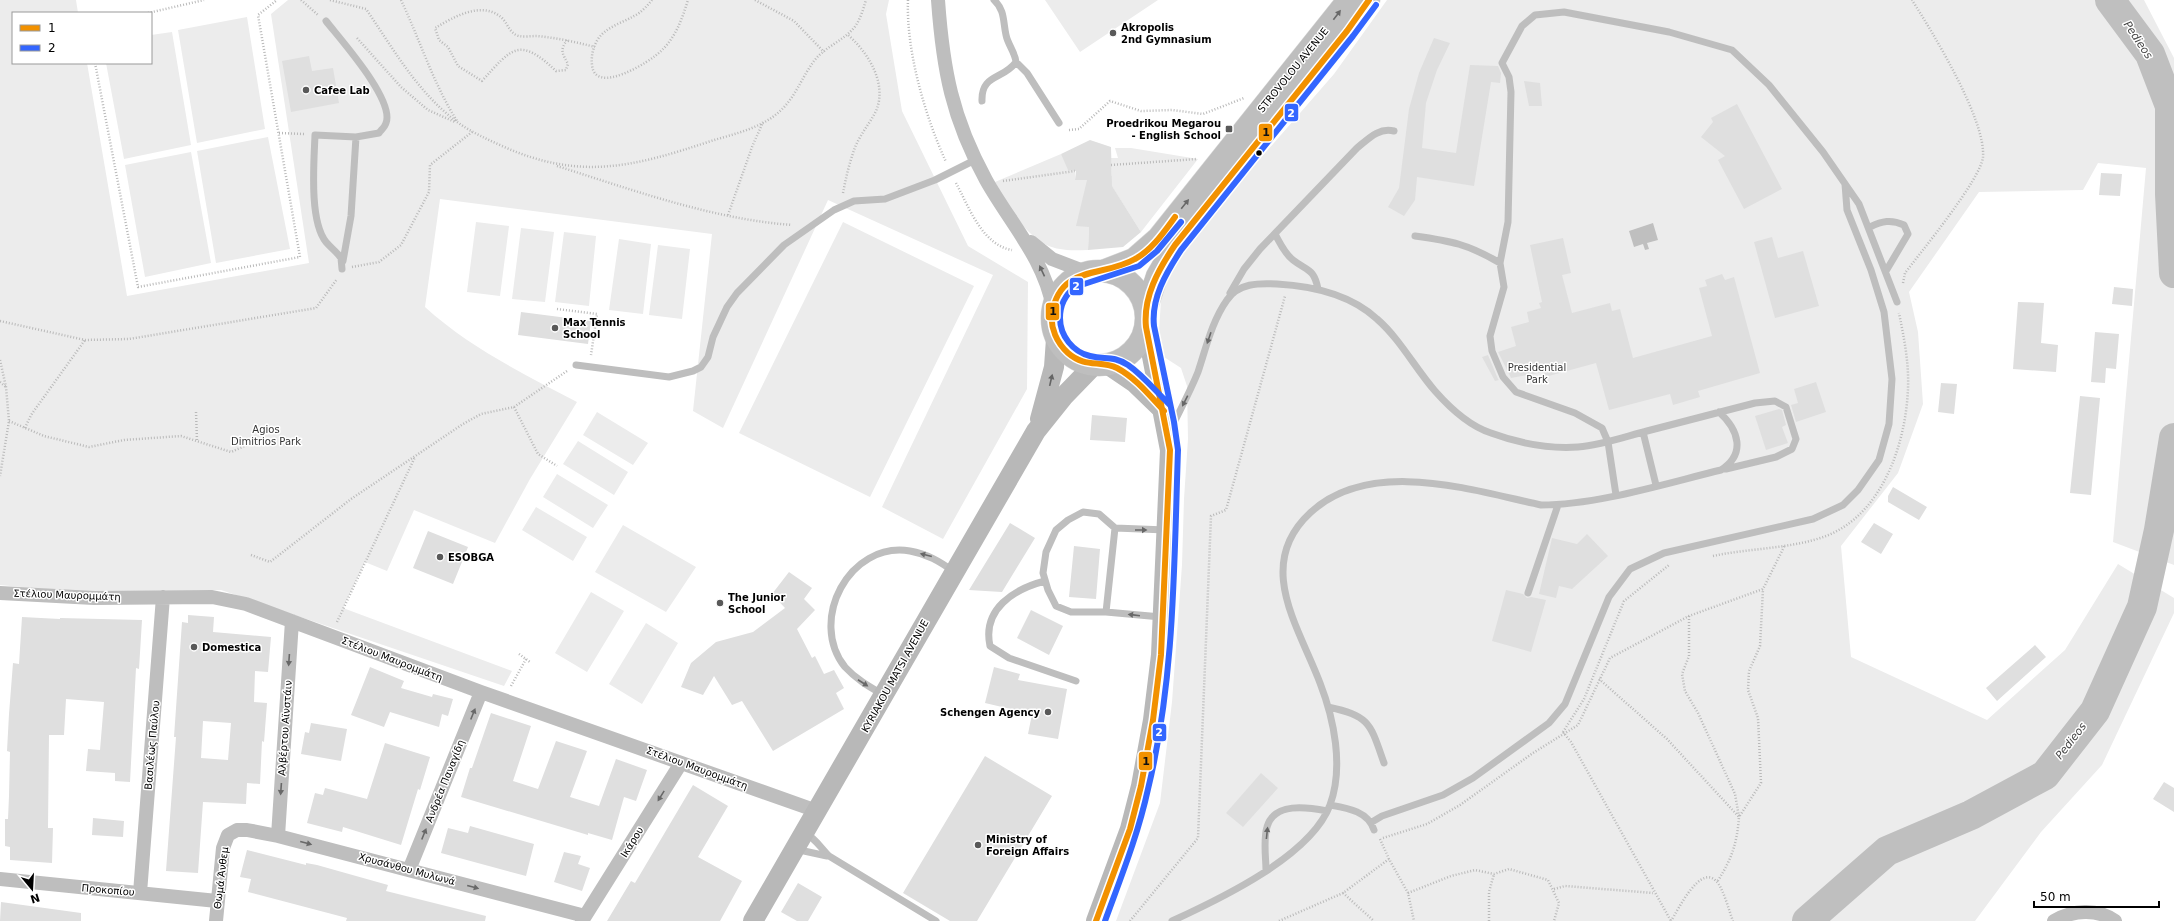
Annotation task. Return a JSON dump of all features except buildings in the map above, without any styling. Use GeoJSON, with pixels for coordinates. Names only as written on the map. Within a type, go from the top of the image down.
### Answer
{"type":"FeatureCollection","features":[{"type":"Feature","properties":{"kind":"main road","name":"STROVOLOU AVENUE"},"geometry":{"type":"LineString","coordinates":[[1094,271],[1134,259],[1147,250],[1348,0]]}},
{"type":"Feature","properties":{"kind":"main road","name":"STROVOLOU AVENUE"},"geometry":{"type":"LineString","coordinates":[[1146,317],[1157,276],[1175,245],[1347,31],[1369,0]]}},
{"type":"Feature","properties":{"kind":"main road"},"geometry":{"type":"LineString","coordinates":[[1096,921],[1130,829],[1141,786],[1154,720],[1161,655],[1171,466],[1169,433],[1146,317],[1139,293],[1131,283],[1120,275],[1094,271],[1064,285],[1052,308],[1052,322],[1056,339],[1062,347],[1076,359],[1100,364],[1135,383],[1164,411]]}},
{"type":"Feature","properties":{"kind":"main road"},"geometry":{"type":"LineString","coordinates":[[1100,364],[1122,359],[1134,349],[1140,340],[1146,317]]}},
{"type":"Feature","properties":{"kind":"main road","name":"KYRIAKOU MATSI AVENUE"},"geometry":{"type":"LineString","coordinates":[[1036,430],[1054,367],[1056,339]]}},
{"type":"Feature","properties":{"kind":"main road","name":"KYRIAKOU MATSI AVENUE"},"geometry":{"type":"LineString","coordinates":[[753,921],[885,695],[953,571],[1036,430],[1064,396],[1100,364]]}},
{"type":"Feature","properties":{"kind":"street"},"geometry":{"type":"LineString","coordinates":[[938,0],[941,35],[950,93],[963,133],[976,160],[1013,225],[1031,249],[1049,288],[1052,308]]}},
{"type":"Feature","properties":{"kind":"street"},"geometry":{"type":"LineString","coordinates":[[1013,225],[1052,259],[1094,271]]}},
{"type":"Feature","properties":{"kind":"street","name":"Στέλιου Μαυρομμάτη"},"geometry":{"type":"LineString","coordinates":[[0,593],[94,598],[163,597],[226,599],[269,611],[481,692],[817,811]]}},
{"type":"Feature","properties":{"kind":"street","name":"Βασιλέως Παύλου"},"geometry":{"type":"LineString","coordinates":[[140,893],[163,597]]}},
{"type":"Feature","properties":{"kind":"street","name":"Αλβέρτου Αϊνστάιν"},"geometry":{"type":"LineString","coordinates":[[278,836],[292,621]]}},
{"type":"Feature","properties":{"kind":"street","name":"Ανδρέα Παναγίδη"},"geometry":{"type":"LineString","coordinates":[[409,870],[481,692]]}},
{"type":"Feature","properties":{"kind":"street","name":"Ικάρου"},"geometry":{"type":"LineString","coordinates":[[584,919],[681,763]]}},
{"type":"Feature","properties":{"kind":"street","name":"Χρυσάνθου Μυλωνά"},"geometry":{"type":"LineString","coordinates":[[228,835],[237,830],[247,830],[278,836],[409,870],[584,919]]}},
{"type":"Feature","properties":{"kind":"street","name":"Θωμά Άνθεμ"},"geometry":{"type":"LineString","coordinates":[[216,921],[223,848],[228,835]]}},
{"type":"Feature","properties":{"kind":"street","name":"Προκοπίου"},"geometry":{"type":"LineString","coordinates":[[0,879],[217,901]]}},
{"type":"Feature","properties":{"kind":"street"},"geometry":{"type":"LineString","coordinates":[[2054,921],[2065,916],[2084,912],[2104,914],[2115,921]]}},
{"type":"Feature","properties":{"kind":"lane"},"geometry":{"type":"LineString","coordinates":[[982,101],[982,90],[987,82],[1012,69],[1016,62],[1015,54],[1006,36],[1003,12],[994,0]]}},
{"type":"Feature","properties":{"kind":"lane"},"geometry":{"type":"LineString","coordinates":[[1616,495],[1608,442],[1602,428],[1592,421],[1552,403],[1516,392],[1503,377],[1492,351],[1490,336],[1504,287],[1500,263],[1508,222],[1511,92],[1509,77],[1502,64],[1522,26],[1535,15],[1564,12],[1669,32],[1732,50],[1770,85],[1860,204],[1898,302]]}},
{"type":"Feature","properties":{"kind":"lane"},"geometry":{"type":"LineString","coordinates":[[326,21],[362,66],[386,108],[387,122],[379,133],[356,137],[315,135],[314,196],[317,212],[326,242],[342,258],[342,269]]}},
{"type":"Feature","properties":{"kind":"lane"},"geometry":{"type":"LineString","coordinates":[[1016,62],[1027,73],[1059,123]]}},
{"type":"Feature","properties":{"kind":"lane"},"geometry":{"type":"LineString","coordinates":[[1169,433],[1191,390],[1220,310],[1244,269],[1274,234],[1357,148],[1373,135],[1387,129],[1394,131]]}},
{"type":"Feature","properties":{"kind":"lane"},"geometry":{"type":"LineString","coordinates":[[342,269],[344,245],[350,216],[356,137]]}},
{"type":"Feature","properties":{"kind":"lane"},"geometry":{"type":"LineString","coordinates":[[576,365],[669,377],[683,375],[701,367],[708,356],[713,337],[727,307],[736,293],[784,245],[834,210],[854,201],[884,199],[951,172],[976,160]]}},
{"type":"Feature","properties":{"kind":"lane"},"geometry":{"type":"LineString","coordinates":[[1372,822],[1382,816],[1443,795],[1473,778],[1549,723],[1565,704],[1609,597],[1630,569],[1664,552],[1813,519],[1843,505],[1858,490],[1879,460],[1889,424],[1892,379],[1884,312],[1871,270],[1847,210],[1845,184]]}},
{"type":"Feature","properties":{"kind":"lane"},"geometry":{"type":"LineString","coordinates":[[1870,227],[1882,221],[1896,221],[1904,225],[1908,234],[1886,271]]}},
{"type":"Feature","properties":{"kind":"lane"},"geometry":{"type":"LineString","coordinates":[[1274,234],[1292,259],[1309,270],[1315,278],[1318,289]]}},
{"type":"Feature","properties":{"kind":"lane"},"geometry":{"type":"LineString","coordinates":[[1415,236],[1456,242],[1481,252],[1500,263]]}},
{"type":"Feature","properties":{"kind":"lane"},"geometry":{"type":"LineString","coordinates":[[1172,921],[1280,862],[1310,834],[1328,808],[1336,770],[1335,744],[1328,707],[1320,683],[1291,616],[1283,582],[1282,569],[1288,545],[1294,530],[1314,509],[1336,496],[1357,488],[1384,482],[1411,481],[1444,484],[1541,505],[1558,505],[1616,495],[1776,457],[1792,449],[1796,439],[1786,407],[1775,401],[1755,403],[1608,442],[1578,447],[1557,447],[1522,443],[1489,433],[1468,421],[1445,402],[1377,319],[1358,304],[1318,289],[1289,284],[1256,284],[1245,286],[1236,290],[1227,298]]}},
{"type":"Feature","properties":{"kind":"lane"},"geometry":{"type":"LineString","coordinates":[[1719,412],[1730,424],[1734,433],[1737,450],[1736,457],[1731,464],[1722,470]]}},
{"type":"Feature","properties":{"kind":"lane"},"geometry":{"type":"LineString","coordinates":[[1643,432],[1656,486]]}},
{"type":"Feature","properties":{"kind":"lane"},"geometry":{"type":"LineString","coordinates":[[1528,593],[1558,505]]}},
{"type":"Feature","properties":{"kind":"lane"},"geometry":{"type":"LineString","coordinates":[[1163,618],[1106,612],[1071,612],[1056,606],[1043,573],[1046,552],[1056,530],[1068,520],[1083,512],[1099,514],[1115,528],[1168,530]]}},
{"type":"Feature","properties":{"kind":"lane"},"geometry":{"type":"LineString","coordinates":[[1106,612],[1115,528]]}},
{"type":"Feature","properties":{"kind":"lane"},"geometry":{"type":"LineString","coordinates":[[885,695],[861,682],[845,666],[835,648],[830,627],[832,606],[840,586],[854,570],[865,561],[888,552],[909,551],[933,557],[953,571]]}},
{"type":"Feature","properties":{"kind":"lane"},"geometry":{"type":"LineString","coordinates":[[1045,581],[1013,594],[994,611],[987,633],[990,646],[1009,658],[1076,681]]}},
{"type":"Feature","properties":{"kind":"lane"},"geometry":{"type":"LineString","coordinates":[[1328,707],[1351,712],[1370,724],[1384,762]]}},
{"type":"Feature","properties":{"kind":"lane"},"geometry":{"type":"LineString","coordinates":[[1266,871],[1266,829],[1270,820],[1277,812],[1292,808],[1308,807],[1346,808],[1362,814],[1372,822],[1374,830]]}},
{"type":"Feature","properties":{"kind":"lane"},"geometry":{"type":"LineString","coordinates":[[829,856],[804,851],[801,840],[813,837],[818,846],[829,856],[936,921]]}},
{"type":"Feature","properties":{"kind":"path"},"geometry":{"type":"LineString","coordinates":[[152,12],[204,0]]}},
{"type":"Feature","properties":{"kind":"path"},"geometry":{"type":"LineString","coordinates":[[95,64],[138,287],[300,257],[258,15],[277,0]]}},
{"type":"Feature","properties":{"kind":"path"},"geometry":{"type":"LineString","coordinates":[[301,0],[326,21]]}},
{"type":"Feature","properties":{"kind":"path"},"geometry":{"type":"LineString","coordinates":[[330,0],[366,9],[422,89],[433,102],[458,123],[472,132],[521,154],[696,208],[728,216],[772,224],[799,225]]}},
{"type":"Feature","properties":{"kind":"path"},"geometry":{"type":"LineString","coordinates":[[401,0],[429,63],[442,98],[458,123]]}},
{"type":"Feature","properties":{"kind":"path"},"geometry":{"type":"LineString","coordinates":[[652,0],[636,16],[604,32],[592,54],[592,71],[596,77],[603,79],[613,78],[660,52],[676,32],[688,0]]}},
{"type":"Feature","properties":{"kind":"path"},"geometry":{"type":"LineString","coordinates":[[755,0],[790,18],[824,52]]}},
{"type":"Feature","properties":{"kind":"path"},"geometry":{"type":"LineString","coordinates":[[549,163],[588,167],[623,166],[705,143],[764,122],[781,111],[815,60],[847,34],[857,22],[866,0]]}},
{"type":"Feature","properties":{"kind":"path"},"geometry":{"type":"LineString","coordinates":[[908,0],[910,33],[922,96],[932,129],[951,172],[980,226],[990,239],[1009,249],[1031,249]]}},
{"type":"Feature","properties":{"kind":"path"},"geometry":{"type":"LineString","coordinates":[[1898,302],[1905,273],[1974,180],[1983,158],[1978,130],[1970,106],[1934,34],[1912,0]]}},
{"type":"Feature","properties":{"kind":"path"},"geometry":{"type":"LineString","coordinates":[[566,40],[562,47],[561,53],[568,64],[566,70],[556,71],[529,50],[517,49],[504,56],[482,81],[458,66],[448,47],[439,40],[435,28],[461,13],[483,8],[501,17],[508,28],[519,36],[566,40],[595,47]]}},
{"type":"Feature","properties":{"kind":"path"},"geometry":{"type":"LineString","coordinates":[[834,210],[841,200],[845,180],[856,145],[875,112],[880,100],[876,75],[868,59],[858,44],[847,34]]}},
{"type":"Feature","properties":{"kind":"path"},"geometry":{"type":"LineString","coordinates":[[356,37],[401,87],[428,110],[458,123]]}},
{"type":"Feature","properties":{"kind":"path"},"geometry":{"type":"LineString","coordinates":[[1059,123],[1066,130],[1079,129],[1110,101],[1141,111],[1172,110],[1203,114],[1255,95],[1267,102]]}},
{"type":"Feature","properties":{"kind":"path"},"geometry":{"type":"LineString","coordinates":[[728,216],[752,147],[764,122]]}},
{"type":"Feature","properties":{"kind":"path"},"geometry":{"type":"LineString","coordinates":[[0,321],[85,340],[129,339],[316,308],[342,269],[379,262],[401,246],[430,192],[430,165],[472,132]]}},
{"type":"Feature","properties":{"kind":"path"},"geometry":{"type":"LineString","coordinates":[[279,133],[315,135]]}},
{"type":"Feature","properties":{"kind":"path"},"geometry":{"type":"LineString","coordinates":[[1111,165],[1198,159]]}},
{"type":"Feature","properties":{"kind":"path"},"geometry":{"type":"LineString","coordinates":[[1002,181],[1076,171]]}},
{"type":"Feature","properties":{"kind":"path"},"geometry":{"type":"LineString","coordinates":[[1130,921],[1198,838],[1211,516],[1226,510],[1289,284]]}},
{"type":"Feature","properties":{"kind":"path"},"geometry":{"type":"LineString","coordinates":[[557,310],[597,314],[590,367]]}},
{"type":"Feature","properties":{"kind":"path"},"geometry":{"type":"LineString","coordinates":[[25,428],[31,415],[85,340]]}},
{"type":"Feature","properties":{"kind":"path"},"geometry":{"type":"LineString","coordinates":[[0,360],[6,387],[9,421],[0,476]]}},
{"type":"Feature","properties":{"kind":"path"},"geometry":{"type":"LineString","coordinates":[[251,555],[270,562],[350,499],[415,456],[481,414],[514,407],[576,365]]}},
{"type":"Feature","properties":{"kind":"path"},"geometry":{"type":"LineString","coordinates":[[0,382],[6,387]]}},
{"type":"Feature","properties":{"kind":"path"},"geometry":{"type":"LineString","coordinates":[[514,407],[538,454],[557,466]]}},
{"type":"Feature","properties":{"kind":"path"},"geometry":{"type":"LineString","coordinates":[[196,412],[197,441]]}},
{"type":"Feature","properties":{"kind":"path"},"geometry":{"type":"LineString","coordinates":[[9,421],[44,436],[89,447],[124,440],[181,436],[231,452],[261,439]]}},
{"type":"Feature","properties":{"kind":"path"},"geometry":{"type":"LineString","coordinates":[[330,635],[415,456]]}},
{"type":"Feature","properties":{"kind":"path"},"geometry":{"type":"LineString","coordinates":[[1739,817],[1761,783],[1758,718],[1748,690],[1749,671],[1760,646],[1763,589],[1785,545]]}},
{"type":"Feature","properties":{"kind":"path"},"geometry":{"type":"LineString","coordinates":[[1733,921],[1717,882],[1711,877],[1706,877],[1697,881],[1671,921],[1653,893],[1575,748],[1563,732],[1578,725],[1610,658],[1689,616],[1763,589]]}},
{"type":"Feature","properties":{"kind":"path"},"geometry":{"type":"LineString","coordinates":[[1689,616],[1689,656],[1682,674],[1685,691],[1698,713],[1735,794],[1739,817],[1738,839],[1726,868],[1717,882]]}},
{"type":"Feature","properties":{"kind":"path"},"geometry":{"type":"LineString","coordinates":[[518,654],[530,662]]}},
{"type":"Feature","properties":{"kind":"path"},"geometry":{"type":"LineString","coordinates":[[503,700],[526,659]]}},
{"type":"Feature","properties":{"kind":"path"},"geometry":{"type":"LineString","coordinates":[[1599,680],[1667,739],[1739,817]]}},
{"type":"Feature","properties":{"kind":"path"},"geometry":{"type":"LineString","coordinates":[[1380,839],[1408,894],[1414,921]]}},
{"type":"Feature","properties":{"kind":"path"},"geometry":{"type":"LineString","coordinates":[[1279,921],[1343,893],[1389,859]]}},
{"type":"Feature","properties":{"kind":"path"},"geometry":{"type":"LineString","coordinates":[[1408,894],[1451,876],[1475,870],[1494,874],[1509,869],[1548,880],[1554,889],[1559,903],[1554,921]]}},
{"type":"Feature","properties":{"kind":"path"},"geometry":{"type":"LineString","coordinates":[[1489,921],[1489,892],[1494,874]]}},
{"type":"Feature","properties":{"kind":"path"},"geometry":{"type":"LineString","coordinates":[[1554,889],[1565,886],[1653,893]]}},
{"type":"Feature","properties":{"kind":"path"},"geometry":{"type":"LineString","coordinates":[[1343,893],[1374,921]]}},
{"type":"Feature","properties":{"kind":"green space","name":"Agios Dimitrios Park"},"geometry":{"type":"Polygon","coordinates":[[[0,0],[76,0],[78,12],[12,12],[12,64],[87,64],[127,296],[309,263],[271,14],[288,0],[889,0],[886,14],[902,111],[968,246],[1028,282],[1027,389],[943,539],[882,507],[993,275],[828,200],[723,428],[693,411],[712,234],[440,199],[425,307],[442,322],[479,348],[577,402],[530,479],[495,543],[414,510],[387,571],[365,562],[343,608],[512,671],[504,686],[221,590],[74,592],[0,585],[0,0]]]}},
{"type":"Feature","properties":{"kind":"green space"},"geometry":{"type":"Polygon","coordinates":[[[1045,0],[1158,0],[1080,52],[1045,0]]]}},
{"type":"Feature","properties":{"kind":"green space","name":"Presidential Park"},"geometry":{"type":"Polygon","coordinates":[[[1387,0],[2144,0],[2174,58],[2174,565],[2113,542],[2146,168],[2098,163],[2083,190],[1979,192],[1909,292],[1918,332],[1923,404],[1898,473],[1841,546],[1851,657],[1987,720],[2065,650],[2118,564],[2174,598],[2174,613],[2102,765],[2041,832],[1975,921],[1116,921],[1160,803],[1172,702],[1182,565],[1188,439],[1187,386],[1181,368],[1164,357],[1159,333],[1162,282],[1178,257],[1232,191],[1334,74],[1387,0]]]}},
{"type":"Feature","properties":{"kind":"green space"},"geometry":{"type":"Polygon","coordinates":[[[247,17],[265,129],[197,143],[178,30],[247,17]]]}},
{"type":"Feature","properties":{"kind":"green space"},"geometry":{"type":"Polygon","coordinates":[[[172,32],[191,145],[124,159],[106,64],[152,64],[152,35],[172,32]]]}},
{"type":"Feature","properties":{"kind":"green space"},"geometry":{"type":"Polygon","coordinates":[[[268,137],[290,249],[216,263],[197,151],[268,137]]]}},
{"type":"Feature","properties":{"kind":"green space"},"geometry":{"type":"Polygon","coordinates":[[[1115,148],[1131,148],[1198,159],[1141,232],[1106,177],[1112,176],[1111,158],[1118,158],[1115,148]]]}},
{"type":"Feature","properties":{"kind":"green space"},"geometry":{"type":"Polygon","coordinates":[[[191,152],[211,263],[145,277],[125,165],[191,152]]]}},
{"type":"Feature","properties":{"kind":"green space"},"geometry":{"type":"Polygon","coordinates":[[[1061,154],[1075,171],[1075,180],[1087,180],[1089,227],[1088,250],[1060,249],[1049,246],[1039,240],[1029,232],[1013,213],[995,182],[1061,154]]]}},
{"type":"Feature","properties":{"kind":"green space"},"geometry":{"type":"Polygon","coordinates":[[[476,222],[509,226],[500,296],[467,292],[476,222]]]}},
{"type":"Feature","properties":{"kind":"green space"},"geometry":{"type":"Polygon","coordinates":[[[843,222],[974,286],[870,497],[739,433],[843,222]]]}},
{"type":"Feature","properties":{"kind":"green space"},"geometry":{"type":"Polygon","coordinates":[[[521,228],[554,232],[545,302],[512,299],[521,228]]]}},
{"type":"Feature","properties":{"kind":"green space"},"geometry":{"type":"Polygon","coordinates":[[[564,232],[596,236],[589,306],[555,302],[564,232]]]}},
{"type":"Feature","properties":{"kind":"green space"},"geometry":{"type":"Polygon","coordinates":[[[619,239],[651,244],[643,314],[609,310],[619,239]]]}},
{"type":"Feature","properties":{"kind":"green space"},"geometry":{"type":"Polygon","coordinates":[[[658,245],[690,249],[682,319],[649,315],[658,245]]]}},
{"type":"Feature","properties":{"kind":"green space"},"geometry":{"type":"Polygon","coordinates":[[[597,412],[648,443],[633,465],[583,435],[597,412]]]}},
{"type":"Feature","properties":{"kind":"green space"},"geometry":{"type":"Polygon","coordinates":[[[578,441],[628,472],[614,495],[563,464],[578,441]]]}},
{"type":"Feature","properties":{"kind":"green space"},"geometry":{"type":"Polygon","coordinates":[[[557,474],[608,505],[593,528],[543,497],[557,474]]]}},
{"type":"Feature","properties":{"kind":"green space"},"geometry":{"type":"Polygon","coordinates":[[[536,507],[587,537],[573,561],[522,530],[536,507]]]}},
{"type":"Feature","properties":{"kind":"green space"},"geometry":{"type":"Polygon","coordinates":[[[623,525],[696,567],[666,612],[595,572],[623,525]]]}},
{"type":"Feature","properties":{"kind":"green space"},"geometry":{"type":"Polygon","coordinates":[[[591,592],[624,611],[587,672],[555,653],[591,592]]]}},
{"type":"Feature","properties":{"kind":"green space"},"geometry":{"type":"Polygon","coordinates":[[[646,623],[678,643],[642,704],[609,684],[646,623]]]}},
{"type":"Feature","properties":{"kind":"shaded area"},"geometry":{"type":"Polygon","coordinates":[[[1653,223],[1658,240],[1647,243],[1649,249],[1645,250],[1643,244],[1634,247],[1629,231],[1653,223]]]}},
{"type":"Feature","properties":{"kind":"waterway","name":"Pedieos"},"geometry":{"type":"LineString","coordinates":[[2110,0],[2150,54],[2170,106],[2170,194],[2174,273]]}},
{"type":"Feature","properties":{"kind":"waterway","name":"Pedieos"},"geometry":{"type":"LineString","coordinates":[[1807,921],[1887,851],[1971,815],[2045,775],[2095,711],[2142,607],[2159,530],[2174,438]]}},
{"type":"Feature","properties":{"kind":"transit line","name":"1"},"geometry":{"type":"LineString","coordinates":[[1096,921],[1130,829],[1141,786],[1153,720],[1161,655],[1170,450],[1146,327],[1149,294],[1163,264],[1175,245],[1347,31],[1369,0]]}},
{"type":"Feature","properties":{"kind":"transit line","name":"2"},"geometry":{"type":"LineString","coordinates":[[1105,921],[1129,856],[1144,806],[1157,747],[1164,705],[1172,620],[1178,450],[1174,422],[1154,326],[1157,296],[1165,277],[1181,250],[1353,36],[1376,5]]}},
{"type":"Feature","properties":{"kind":"transit line","name":"1"},"geometry":{"type":"LineString","coordinates":[[1164,411],[1124,372],[1105,364],[1080,361],[1068,353],[1055,335],[1052,324],[1052,313],[1057,297],[1064,287],[1074,279],[1122,265],[1135,259],[1147,251],[1175,217]]}},
{"type":"Feature","properties":{"kind":"transit line","name":"2"},"geometry":{"type":"LineString","coordinates":[[1170,405],[1145,379],[1128,365],[1118,360],[1090,356],[1073,347],[1062,331],[1060,313],[1068,293],[1075,287],[1139,266],[1157,251],[1181,222]]}},
{"type":"Feature","properties":{"kind":"place","name":"Akropolis 2nd Gymnasium"},"geometry":{"type":"Point","coordinates":[1113,33]}},
{"type":"Feature","properties":{"kind":"place","name":"Cafee Lab"},"geometry":{"type":"Point","coordinates":[306,90]}},
{"type":"Feature","properties":{"kind":"place","name":"Proedrikou Megarou - English School"},"geometry":{"type":"Point","coordinates":[1229,129]}},
{"type":"Feature","properties":{"kind":"place","name":"Max Tennis School"},"geometry":{"type":"Point","coordinates":[555,328]}},
{"type":"Feature","properties":{"kind":"place","name":"ESOBGA"},"geometry":{"type":"Point","coordinates":[440,557]}},
{"type":"Feature","properties":{"kind":"place","name":"The Junior School"},"geometry":{"type":"Point","coordinates":[720,603]}},
{"type":"Feature","properties":{"kind":"place","name":"Domestica"},"geometry":{"type":"Point","coordinates":[194,647]}},
{"type":"Feature","properties":{"kind":"place","name":"Schengen Agency"},"geometry":{"type":"Point","coordinates":[1048,712]}},
{"type":"Feature","properties":{"kind":"place","name":"Ministry of Foreign Affairs"},"geometry":{"type":"Point","coordinates":[978,845]}}]}
